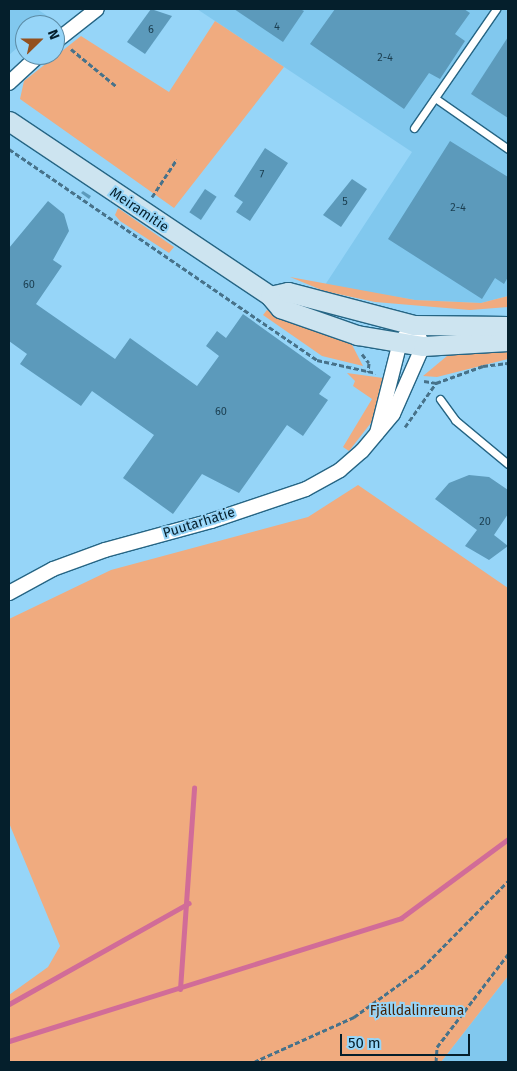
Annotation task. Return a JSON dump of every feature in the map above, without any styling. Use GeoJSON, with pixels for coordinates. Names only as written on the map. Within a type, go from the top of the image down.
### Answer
{"type":"FeatureCollection","features":[{"type":"Feature","properties":{"kind":"main road","name":"Meiramitie"},"geometry":{"type":"LineString","coordinates":[[9,121],[142,212],[270,296],[280,308],[320,324],[423,346],[508,341]]}},
{"type":"Feature","properties":{"kind":"main road"},"geometry":{"type":"LineString","coordinates":[[270,296],[288,292],[414,325],[508,326]]}},
{"type":"Feature","properties":{"kind":"street"},"geometry":{"type":"LineString","coordinates":[[65,34],[97,9]]}},
{"type":"Feature","properties":{"kind":"street"},"geometry":{"type":"LineString","coordinates":[[9,83],[28,65]]}},
{"type":"Feature","properties":{"kind":"street"},"geometry":{"type":"LineString","coordinates":[[414,325],[423,346]]}},
{"type":"Feature","properties":{"kind":"street","name":"Puutarhatie"},"geometry":{"type":"LineString","coordinates":[[377,432],[400,342],[414,325]]}},
{"type":"Feature","properties":{"kind":"street","name":"Puutarhatie"},"geometry":{"type":"LineString","coordinates":[[9,593],[53,569],[105,550],[306,488],[340,470],[393,414],[423,346]]}},
{"type":"Feature","properties":{"kind":"lane"},"geometry":{"type":"LineString","coordinates":[[414,128],[496,9]]}},
{"type":"Feature","properties":{"kind":"lane"},"geometry":{"type":"LineString","coordinates":[[435,98],[508,149]]}},
{"type":"Feature","properties":{"kind":"lane"},"geometry":{"type":"LineString","coordinates":[[440,399],[455,420],[508,464]]}},
{"type":"Feature","properties":{"kind":"path"},"geometry":{"type":"LineString","coordinates":[[65,46],[116,86]]}},
{"type":"Feature","properties":{"kind":"path"},"geometry":{"type":"LineString","coordinates":[[142,212],[177,159]]}},
{"type":"Feature","properties":{"kind":"path"},"geometry":{"type":"LineString","coordinates":[[254,1062],[354,1017],[422,968],[508,881]]}},
{"type":"Feature","properties":{"kind":"path"},"geometry":{"type":"LineString","coordinates":[[436,1062],[437,1048],[508,954]]}},
{"type":"Feature","properties":{"kind":"shaded area"},"geometry":{"type":"Polygon","coordinates":[[[9,9],[37,9],[46,15],[15,15],[15,50],[9,55],[9,9]]]}},
{"type":"Feature","properties":{"kind":"shaded area"},"geometry":{"type":"Polygon","coordinates":[[[197,9],[508,9],[508,296],[481,303],[415,300],[325,285],[412,152],[197,9]]]}},
{"type":"Feature","properties":{"kind":"shaded area"},"geometry":{"type":"Polygon","coordinates":[[[508,976],[508,1062],[441,1062],[508,976]]]}},
{"type":"Feature","properties":{"kind":"green space"},"geometry":{"type":"Polygon","coordinates":[[[215,21],[284,67],[174,208],[20,99],[24,81],[44,65],[65,65],[65,49],[81,36],[169,92],[215,21]]]}},
{"type":"Feature","properties":{"kind":"green space"},"geometry":{"type":"Polygon","coordinates":[[[118,208],[174,247],[169,253],[120,221],[115,215],[118,208]]]}},
{"type":"Feature","properties":{"kind":"green space"},"geometry":{"type":"Polygon","coordinates":[[[290,277],[415,300],[481,303],[508,296],[508,307],[470,310],[375,302],[324,291],[290,277]]]}},
{"type":"Feature","properties":{"kind":"green space"},"geometry":{"type":"Polygon","coordinates":[[[267,310],[350,341],[363,366],[322,356],[263,315],[267,310]]]}},
{"type":"Feature","properties":{"kind":"green space"},"geometry":{"type":"Polygon","coordinates":[[[508,349],[508,359],[437,377],[423,376],[447,356],[508,349]]]}},
{"type":"Feature","properties":{"kind":"green space"},"geometry":{"type":"Polygon","coordinates":[[[347,373],[383,378],[383,387],[374,419],[349,451],[343,447],[372,399],[353,386],[355,381],[347,373]]]}},
{"type":"Feature","properties":{"kind":"green space","name":"Fjälldalinreuna"},"geometry":{"type":"Polygon","coordinates":[[[358,485],[508,588],[508,976],[441,1062],[9,1062],[9,995],[48,967],[60,946],[9,823],[9,619],[111,570],[308,517],[358,485]]]}},
{"type":"Feature","properties":{"kind":"building"},"geometry":{"type":"Polygon","coordinates":[[[151,9],[172,16],[145,54],[127,42],[151,9]]]}},
{"type":"Feature","properties":{"kind":"building"},"geometry":{"type":"Polygon","coordinates":[[[234,9],[300,9],[304,11],[283,42],[234,9]]]}},
{"type":"Feature","properties":{"kind":"building"},"geometry":{"type":"Polygon","coordinates":[[[335,9],[464,9],[470,13],[455,34],[465,41],[440,79],[429,73],[404,109],[310,44],[335,9]]]}},
{"type":"Feature","properties":{"kind":"building"},"geometry":{"type":"Polygon","coordinates":[[[508,37],[508,118],[471,94],[508,37]]]}},
{"type":"Feature","properties":{"kind":"building"},"geometry":{"type":"Polygon","coordinates":[[[450,141],[508,177],[508,277],[504,284],[495,278],[482,299],[388,239],[450,141]]]}},
{"type":"Feature","properties":{"kind":"building"},"geometry":{"type":"Polygon","coordinates":[[[265,148],[288,163],[250,221],[236,212],[243,202],[234,196],[265,148]]]}},
{"type":"Feature","properties":{"kind":"building"},"geometry":{"type":"Polygon","coordinates":[[[352,179],[367,189],[341,227],[323,215],[352,179]]]}},
{"type":"Feature","properties":{"kind":"building"},"geometry":{"type":"Polygon","coordinates":[[[205,189],[217,197],[201,220],[189,212],[205,189]]]}},
{"type":"Feature","properties":{"kind":"building"},"geometry":{"type":"Polygon","coordinates":[[[83,191],[91,196],[89,199],[81,193],[83,191]]]}},
{"type":"Feature","properties":{"kind":"building"},"geometry":{"type":"Polygon","coordinates":[[[48,201],[64,214],[69,231],[53,260],[62,266],[36,304],[115,359],[130,338],[197,386],[219,356],[206,346],[217,331],[226,338],[243,314],[331,377],[319,394],[328,400],[303,436],[287,425],[239,493],[202,474],[173,514],[123,478],[154,435],[92,391],[81,406],[20,364],[27,354],[9,341],[9,248],[48,201]]]}},
{"type":"Feature","properties":{"kind":"building"},"geometry":{"type":"Polygon","coordinates":[[[469,475],[489,477],[508,490],[508,514],[494,535],[508,546],[489,560],[465,546],[477,530],[435,499],[449,483],[469,475]]]}},
{"type":"Feature","properties":{"kind":"waterway"},"geometry":{"type":"LineString","coordinates":[[180,989],[194,787]]}},
{"type":"Feature","properties":{"kind":"waterway"},"geometry":{"type":"LineString","coordinates":[[9,1041],[401,918],[508,839]]}},
{"type":"Feature","properties":{"kind":"waterway"},"geometry":{"type":"LineString","coordinates":[[9,1004],[189,903]]}}]}
